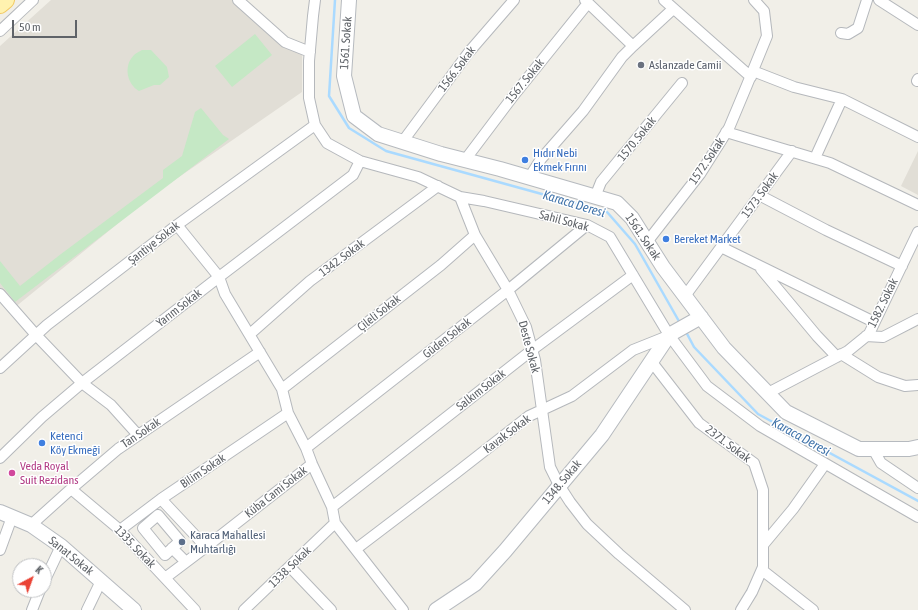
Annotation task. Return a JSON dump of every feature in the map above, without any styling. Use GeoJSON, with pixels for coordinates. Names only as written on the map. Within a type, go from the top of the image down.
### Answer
{"type":"FeatureCollection","features":[{"type":"Feature","properties":{"kind":"main road"},"geometry":{"type":"LineString","coordinates":[[0,5],[6,0]]}},
{"type":"Feature","properties":{"kind":"street"},"geometry":{"type":"LineString","coordinates":[[0,31],[33,0]]}},
{"type":"Feature","properties":{"kind":"street"},"geometry":{"type":"LineString","coordinates":[[238,0],[285,42],[310,52]]}},
{"type":"Feature","properties":{"kind":"street","name":"Sahil Sokak"},"geometry":{"type":"LineString","coordinates":[[315,0],[310,52],[309,98],[314,126],[327,144],[360,161],[418,177],[460,197],[484,201],[587,226],[610,238],[669,336],[707,386],[760,426],[918,517]]}},
{"type":"Feature","properties":{"kind":"street","name":"1561. Sokak"},"geometry":{"type":"LineString","coordinates":[[349,0],[344,76],[354,116],[378,134],[441,154],[617,203],[632,218],[663,267],[724,348],[786,412],[859,449],[909,449],[918,447]]}},
{"type":"Feature","properties":{"kind":"street","name":"1566. Sokak"},"geometry":{"type":"LineString","coordinates":[[403,141],[469,52],[514,0]]}},
{"type":"Feature","properties":{"kind":"street"},"geometry":{"type":"LineString","coordinates":[[664,0],[752,74],[842,100],[918,137]]}},
{"type":"Feature","properties":{"kind":"street","name":"1572. Sokak"},"geometry":{"type":"LineString","coordinates":[[647,242],[700,174],[729,128],[767,36],[764,11],[755,0]]}},
{"type":"Feature","properties":{"kind":"street"},"geometry":{"type":"LineString","coordinates":[[841,33],[848,34],[858,28],[867,0]]}},
{"type":"Feature","properties":{"kind":"street"},"geometry":{"type":"LineString","coordinates":[[879,0],[918,25]]}},
{"type":"Feature","properties":{"kind":"street"},"geometry":{"type":"LineString","coordinates":[[586,2],[633,46]]}},
{"type":"Feature","properties":{"kind":"street","name":"1567. Sokak"},"geometry":{"type":"LineString","coordinates":[[465,160],[586,2]]}},
{"type":"Feature","properties":{"kind":"street"},"geometry":{"type":"LineString","coordinates":[[529,178],[541,159],[583,111],[622,57],[673,9]]}},
{"type":"Feature","properties":{"kind":"street","name":"1570. Sokak"},"geometry":{"type":"LineString","coordinates":[[595,197],[602,182],[682,83]]}},
{"type":"Feature","properties":{"kind":"street"},"geometry":{"type":"LineString","coordinates":[[815,158],[842,100]]}},
{"type":"Feature","properties":{"kind":"street","name":"Şantiye Sokak"},"geometry":{"type":"LineString","coordinates":[[0,368],[47,325],[177,224],[314,126]]}},
{"type":"Feature","properties":{"kind":"street"},"geometry":{"type":"LineString","coordinates":[[726,132],[830,163],[918,205]]}},
{"type":"Feature","properties":{"kind":"street","name":"1573. Sokak"},"geometry":{"type":"LineString","coordinates":[[685,296],[792,151]]}},
{"type":"Feature","properties":{"kind":"street","name":"Yarım Sokak"},"geometry":{"type":"LineString","coordinates":[[0,458],[82,383],[218,277],[353,175],[360,161]]}},
{"type":"Feature","properties":{"kind":"street","name":"1342. Sokak"},"geometry":{"type":"LineString","coordinates":[[250,334],[310,281],[438,186]]}},
{"type":"Feature","properties":{"kind":"street"},"geometry":{"type":"LineString","coordinates":[[759,195],[826,230],[902,266]]}},
{"type":"Feature","properties":{"kind":"street","name":"Deste Sokak"},"geometry":{"type":"LineString","coordinates":[[460,197],[475,235],[508,290],[526,327],[535,360],[550,466],[559,485],[587,524],[619,554],[685,610]]}},
{"type":"Feature","properties":{"kind":"street"},"geometry":{"type":"LineString","coordinates":[[177,224],[218,277],[225,294],[282,389],[288,413],[306,448],[332,507],[335,523],[403,610]]}},
{"type":"Feature","properties":{"kind":"street","name":"Güden Sokak"},"geometry":{"type":"LineString","coordinates":[[306,448],[508,290],[587,226]]}},
{"type":"Feature","properties":{"kind":"street","name":"1582. Sokak"},"geometry":{"type":"LineString","coordinates":[[768,394],[848,351],[868,334],[918,232]]}},
{"type":"Feature","properties":{"kind":"street","name":"Çileli Sokak"},"geometry":{"type":"LineString","coordinates":[[282,389],[441,264],[475,235]]}},
{"type":"Feature","properties":{"kind":"street"},"geometry":{"type":"LineString","coordinates":[[721,247],[874,322]]}},
{"type":"Feature","properties":{"kind":"street"},"geometry":{"type":"LineString","coordinates":[[759,266],[817,336],[839,356],[878,377],[905,386],[918,385]]}},
{"type":"Feature","properties":{"kind":"street","name":"Salkım Sokak"},"geometry":{"type":"LineString","coordinates":[[332,507],[532,350],[633,275]]}},
{"type":"Feature","properties":{"kind":"street"},"geometry":{"type":"LineString","coordinates":[[0,294],[36,335],[82,383],[111,405],[138,435]]}},
{"type":"Feature","properties":{"kind":"street"},"geometry":{"type":"LineString","coordinates":[[669,336],[701,317]]}},
{"type":"Feature","properties":{"kind":"street"},"geometry":{"type":"LineString","coordinates":[[866,336],[883,337],[918,319]]}},
{"type":"Feature","properties":{"kind":"street","name":"1348. Sokak"},"geometry":{"type":"LineString","coordinates":[[436,610],[475,584],[505,551],[602,435],[669,336]]}},
{"type":"Feature","properties":{"kind":"street","name":"Kavak Sokak"},"geometry":{"type":"LineString","coordinates":[[356,549],[529,416],[572,396],[633,350],[669,336]]}},
{"type":"Feature","properties":{"kind":"street","name":"Tan Sokak"},"geometry":{"type":"LineString","coordinates":[[31,525],[118,449],[260,352]]}},
{"type":"Feature","properties":{"kind":"street","name":"2371. Sokak"},"geometry":{"type":"LineString","coordinates":[[651,361],[699,422],[754,462],[763,490],[763,567],[752,592],[741,610]]}},
{"type":"Feature","properties":{"kind":"street","name":"Bilim Sokak"},"geometry":{"type":"LineString","coordinates":[[120,530],[161,499],[288,413]]}},
{"type":"Feature","properties":{"kind":"street"},"geometry":{"type":"LineString","coordinates":[[873,449],[881,463],[918,488]]}},
{"type":"Feature","properties":{"kind":"street","name":"Küba Cami Sokak"},"geometry":{"type":"LineString","coordinates":[[165,578],[312,464]]}},
{"type":"Feature","properties":{"kind":"street"},"geometry":{"type":"LineString","coordinates":[[763,545],[793,508],[825,464]]}},
{"type":"Feature","properties":{"kind":"street","name":"1335. Sokak"},"geometry":{"type":"LineString","coordinates":[[71,489],[120,530],[195,610]]}},
{"type":"Feature","properties":{"kind":"street"},"geometry":{"type":"LineString","coordinates":[[161,499],[206,547]]}},
{"type":"Feature","properties":{"kind":"street"},"geometry":{"type":"LineString","coordinates":[[144,512],[151,521]]}},
{"type":"Feature","properties":{"kind":"street"},"geometry":{"type":"LineString","coordinates":[[0,550],[6,514]]}},
{"type":"Feature","properties":{"kind":"street","name":"Sanat Sokak"},"geometry":{"type":"LineString","coordinates":[[6,514],[31,525],[61,546],[134,610]]}},
{"type":"Feature","properties":{"kind":"street"},"geometry":{"type":"LineString","coordinates":[[158,515],[171,530],[180,541],[164,554],[143,528],[158,515]]}},
{"type":"Feature","properties":{"kind":"street"},"geometry":{"type":"LineString","coordinates":[[171,530],[182,521]]}},
{"type":"Feature","properties":{"kind":"street","name":"1338. Sokak"},"geometry":{"type":"LineString","coordinates":[[244,610],[335,523]]}},
{"type":"Feature","properties":{"kind":"street"},"geometry":{"type":"LineString","coordinates":[[141,552],[154,542]]}},
{"type":"Feature","properties":{"kind":"street"},"geometry":{"type":"LineString","coordinates":[[52,565],[61,546]]}},
{"type":"Feature","properties":{"kind":"street"},"geometry":{"type":"LineString","coordinates":[[172,548],[186,562]]}},
{"type":"Feature","properties":{"kind":"street"},"geometry":{"type":"LineString","coordinates":[[290,567],[331,610]]}},
{"type":"Feature","properties":{"kind":"street"},"geometry":{"type":"LineString","coordinates":[[762,570],[813,610]]}},
{"type":"Feature","properties":{"kind":"street"},"geometry":{"type":"LineString","coordinates":[[87,610],[101,581]]}},
{"type":"Feature","properties":{"kind":"street"},"geometry":{"type":"LineString","coordinates":[[32,610],[37,598]]}},
{"type":"Feature","properties":{"kind":"shaded area"},"geometry":{"type":"Polygon","coordinates":[[[51,0],[245,0],[302,51],[302,92],[153,195],[14,308],[0,291],[0,46],[51,0]]]}},
{"type":"Feature","properties":{"kind":"shaded area"},"geometry":{"type":"Polygon","coordinates":[[[918,151],[918,195],[901,186],[918,151]]]}},
{"type":"Feature","properties":{"kind":"green space"},"geometry":{"type":"Polygon","coordinates":[[[255,34],[272,55],[232,87],[215,66],[255,34]]]}},
{"type":"Feature","properties":{"kind":"green space"},"geometry":{"type":"Polygon","coordinates":[[[142,50],[151,50],[167,67],[169,77],[160,85],[154,85],[139,91],[129,79],[128,64],[135,54],[142,50]]]}},
{"type":"Feature","properties":{"kind":"green space"},"geometry":{"type":"Polygon","coordinates":[[[201,108],[223,135],[229,139],[15,302],[0,283],[0,261],[20,286],[163,178],[163,170],[182,156],[195,112],[201,108]]]}},
{"type":"Feature","properties":{"kind":"waterway","name":"Karaca Deresi"},"geometry":{"type":"LineString","coordinates":[[335,0],[329,96],[349,128],[386,151],[607,212],[635,244],[680,323]]}},
{"type":"Feature","properties":{"kind":"waterway","name":"Karaca Deresi"},"geometry":{"type":"LineString","coordinates":[[685,330],[694,347],[758,414],[918,501]]}},
{"type":"Feature","properties":{"kind":"place","name":"Aslanzade Camii"},"geometry":{"type":"Point","coordinates":[641,65]}},
{"type":"Feature","properties":{"kind":"place","name":"Hıdır Nebi Ekmek Fırını"},"geometry":{"type":"Point","coordinates":[525,160]}},
{"type":"Feature","properties":{"kind":"place","name":"Bereket Market"},"geometry":{"type":"Point","coordinates":[666,239]}},
{"type":"Feature","properties":{"kind":"place","name":"Ketenci Köy Ekmeği"},"geometry":{"type":"Point","coordinates":[42,443]}},
{"type":"Feature","properties":{"kind":"place","name":"Veda Royal Suit Rezidans"},"geometry":{"type":"Point","coordinates":[12,473]}},
{"type":"Feature","properties":{"kind":"place","name":"Karaca Mahallesi Muhtarlığı"},"geometry":{"type":"Point","coordinates":[182,542]}}]}
